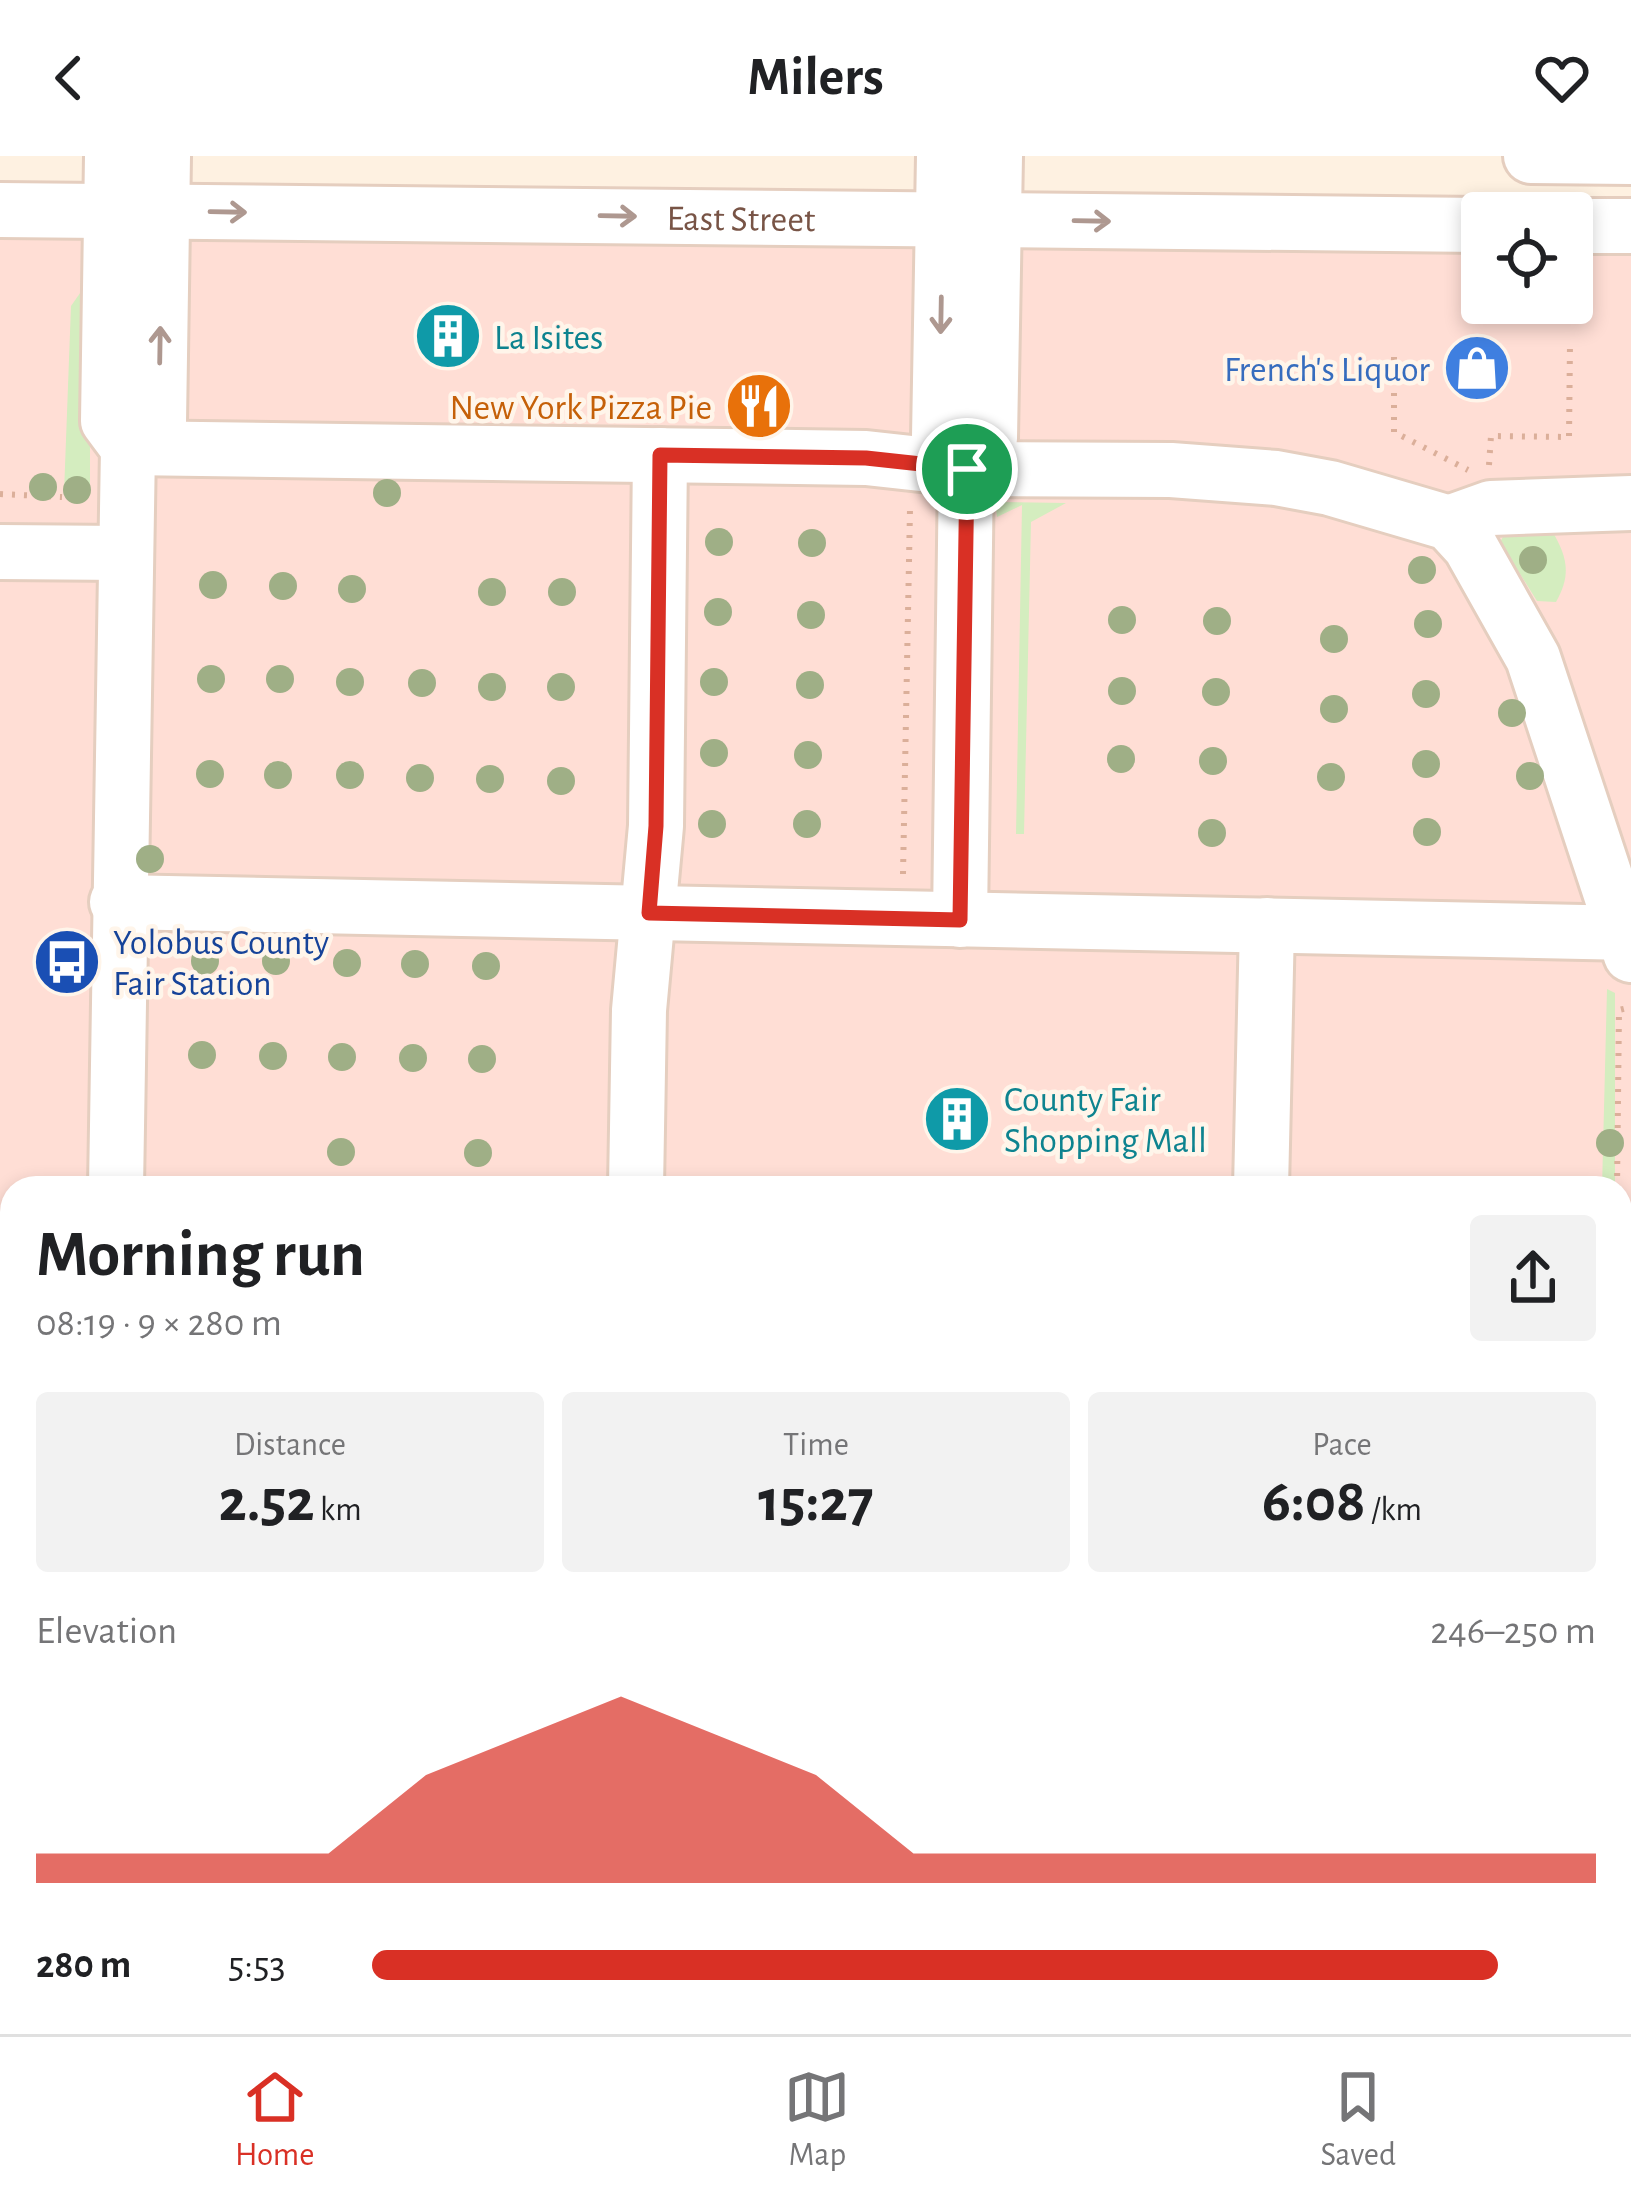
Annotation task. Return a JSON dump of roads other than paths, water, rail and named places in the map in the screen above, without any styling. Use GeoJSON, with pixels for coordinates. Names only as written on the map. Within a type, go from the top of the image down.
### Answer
{"type":"FeatureCollection","features":[{"type":"Feature","properties":{"kind":"street"},"geometry":{"type":"LineString","coordinates":[[112,156],[137,211]]}},
{"type":"Feature","properties":{"kind":"street"},"geometry":{"type":"LineString","coordinates":[[116,1176],[128,448],[108,421],[137,211],[163,156]]}},
{"type":"Feature","properties":{"kind":"street"},"geometry":{"type":"LineString","coordinates":[[944,156],[968,220]]}},
{"type":"Feature","properties":{"kind":"street"},"geometry":{"type":"LineString","coordinates":[[960,920],[967,469],[939,437],[968,220],[995,156]]}},
{"type":"Feature","properties":{"kind":"street"},"geometry":{"type":"LineString","coordinates":[[1531,156],[1631,157]]}},
{"type":"Feature","properties":{"kind":"street","name":"East Street"},"geometry":{"type":"LineString","coordinates":[[0,210],[1461,225]]}},
{"type":"Feature","properties":{"kind":"street"},"geometry":{"type":"LineString","coordinates":[[1593,226],[1631,226]]}},
{"type":"Feature","properties":{"kind":"street"},"geometry":{"type":"LineString","coordinates":[[117,902],[1267,926],[1628,940],[1534,658],[1469,546],[1449,523],[1330,488],[1276,478],[1171,470],[967,469],[660,455],[128,448]]}},
{"type":"Feature","properties":{"kind":"street"},"geometry":{"type":"LineString","coordinates":[[636,1176],[639,1010],[656,826],[660,455]]}},
{"type":"Feature","properties":{"kind":"street"},"geometry":{"type":"LineString","coordinates":[[1449,523],[1491,508],[1631,503]]}},
{"type":"Feature","properties":{"kind":"street"},"geometry":{"type":"LineString","coordinates":[[0,552],[124,553]]}},
{"type":"Feature","properties":{"kind":"street"},"geometry":{"type":"LineString","coordinates":[[1261,1176],[1267,926]]}},
{"type":"Feature","properties":{"kind":"place","name":"La Isites"},"geometry":{"type":"Point","coordinates":[448,336]}},
{"type":"Feature","properties":{"kind":"place","name":"French's Liquor"},"geometry":{"type":"Point","coordinates":[1477,368]}},
{"type":"Feature","properties":{"kind":"place","name":"New York Pizza Pie"},"geometry":{"type":"Point","coordinates":[759,406]}},
{"type":"Feature","properties":{"kind":"place","name":"Yolobus County Fair Station"},"geometry":{"type":"Point","coordinates":[67,962]}},
{"type":"Feature","properties":{"kind":"place","name":"County Fair Shopping Mall"},"geometry":{"type":"Point","coordinates":[957,1119]}}]}
